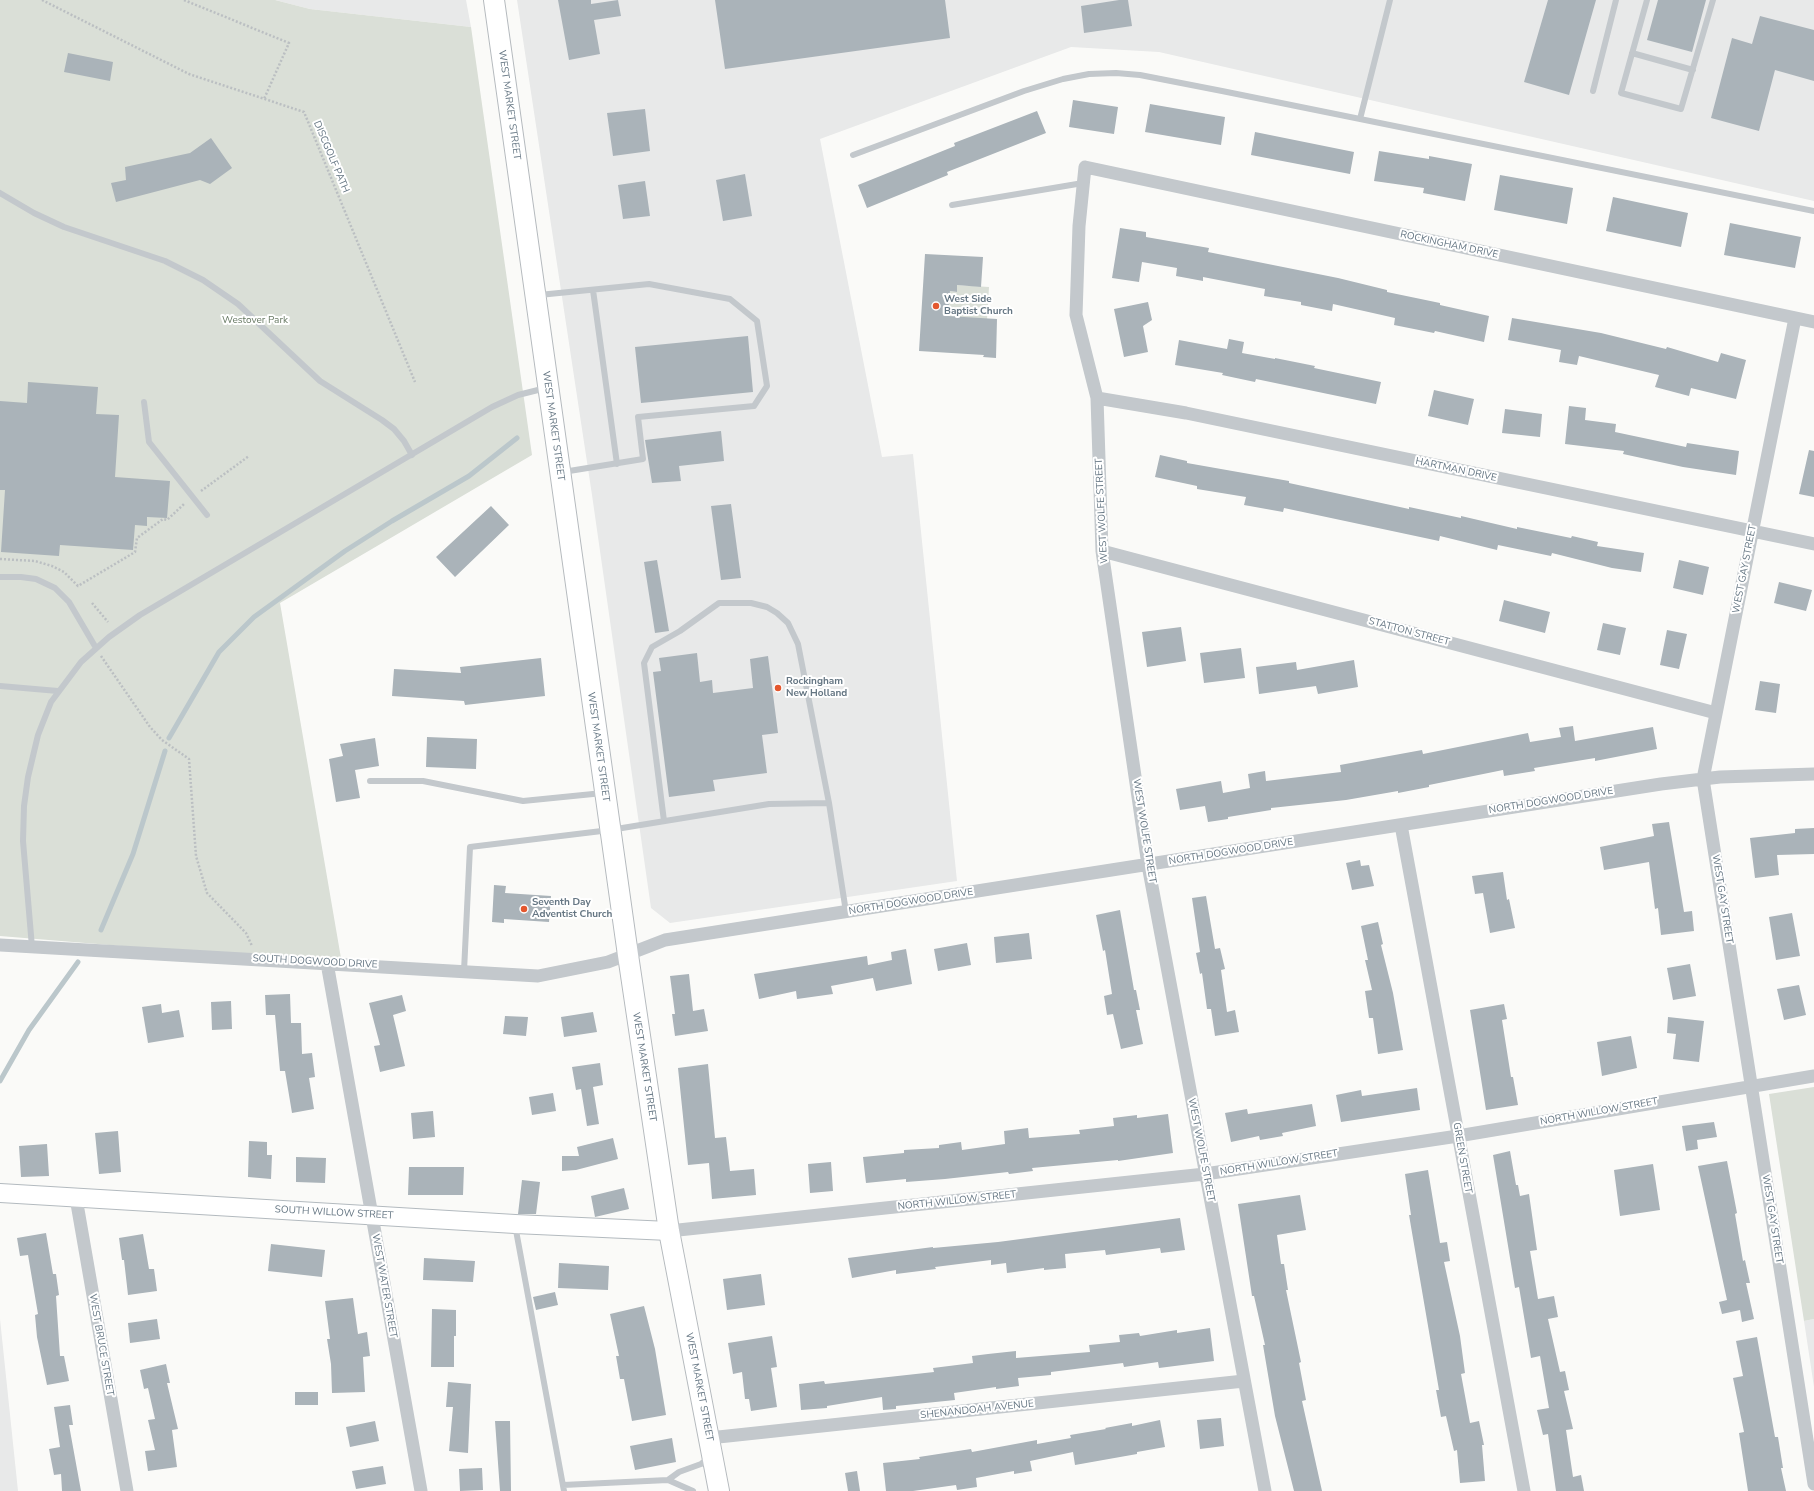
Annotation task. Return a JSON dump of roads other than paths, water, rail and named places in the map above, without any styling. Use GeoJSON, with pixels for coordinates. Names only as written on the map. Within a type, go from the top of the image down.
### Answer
{"type":"FeatureCollection","features":[{"type":"Feature","properties":{"kind":"main road","name":"WEST MARKET STREET"},"geometry":{"type":"LineString","coordinates":[[494,0],[610,830],[669,1231],[719,1491]]}},
{"type":"Feature","properties":{"kind":"street","name":"WEST WOLFE STREET"},"geometry":{"type":"LineString","coordinates":[[1085,167],[1079,226],[1076,315],[1097,398],[1102,551],[1148,865],[1265,1491]]}},
{"type":"Feature","properties":{"kind":"street","name":"ROCKINGHAM DRIVE"},"geometry":{"type":"LineString","coordinates":[[1085,167],[1814,322]]}},
{"type":"Feature","properties":{"kind":"street","name":"WEST GAY STREET"},"geometry":{"type":"LineString","coordinates":[[1795,318],[1703,779],[1814,1484]]}},
{"type":"Feature","properties":{"kind":"street","name":"HARTMAN DRIVE"},"geometry":{"type":"LineString","coordinates":[[1097,398],[1186,413],[1814,544]]}},
{"type":"Feature","properties":{"kind":"street","name":"STATTON STREET"},"geometry":{"type":"LineString","coordinates":[[1102,551],[1716,713]]}},
{"type":"Feature","properties":{"kind":"street","name":"NORTH DOGWOOD DRIVE"},"geometry":{"type":"LineString","coordinates":[[628,955],[665,940],[1617,791],[1703,779],[1814,774]]}},
{"type":"Feature","properties":{"kind":"street","name":"GREEN STREET"},"geometry":{"type":"LineString","coordinates":[[1401,825],[1524,1491]]}},
{"type":"Feature","properties":{"kind":"street","name":"SOUTH DOGWOOD DRIVE"},"geometry":{"type":"LineString","coordinates":[[0,945],[538,976],[608,962],[628,955]]}},
{"type":"Feature","properties":{"kind":"street","name":"WEST WATER STREET"},"geometry":{"type":"LineString","coordinates":[[327,963],[371,1215],[422,1491]]}},
{"type":"Feature","properties":{"kind":"street","name":"NORTH WILLOW STREET"},"geometry":{"type":"LineString","coordinates":[[669,1231],[1206,1174],[1458,1136],[1814,1076]]}},
{"type":"Feature","properties":{"kind":"street","name":"SOUTH WILLOW STREET"},"geometry":{"type":"LineString","coordinates":[[0,1193],[515,1224],[669,1231]]}},
{"type":"Feature","properties":{"kind":"street","name":"WEST BRUCE STREET"},"geometry":{"type":"LineString","coordinates":[[76,1198],[126,1491]]}},
{"type":"Feature","properties":{"kind":"street","name":"SHENANDOAH AVENUE"},"geometry":{"type":"LineString","coordinates":[[711,1447],[1244,1381]]}},
{"type":"Feature","properties":{"kind":"lane"},"geometry":{"type":"LineString","coordinates":[[1360,119],[1390,0]]}},
{"type":"Feature","properties":{"kind":"lane"},"geometry":{"type":"LineString","coordinates":[[1593,91],[1616,0]]}},
{"type":"Feature","properties":{"kind":"lane"},"geometry":{"type":"LineString","coordinates":[[1647,0],[1621,93],[1681,109],[1713,0]]}},
{"type":"Feature","properties":{"kind":"lane"},"geometry":{"type":"LineString","coordinates":[[1632,53],[1693,70]]}},
{"type":"Feature","properties":{"kind":"lane"},"geometry":{"type":"LineString","coordinates":[[853,155],[1024,91],[1063,79],[1089,74],[1116,73],[1140,75],[1814,211]]}},
{"type":"Feature","properties":{"kind":"lane"},"geometry":{"type":"LineString","coordinates":[[952,205],[1083,183]]}},
{"type":"Feature","properties":{"kind":"lane"},"geometry":{"type":"LineString","coordinates":[[0,193],[34,213],[58,224],[159,259],[203,280],[243,309],[314,376],[394,429],[404,441],[412,455]]}},
{"type":"Feature","properties":{"kind":"lane"},"geometry":{"type":"LineString","coordinates":[[535,295],[649,284],[730,299],[758,321],[767,386],[754,406],[638,418],[643,459],[560,473]]}},
{"type":"Feature","properties":{"kind":"lane"},"geometry":{"type":"LineString","coordinates":[[593,290],[617,464]]}},
{"type":"Feature","properties":{"kind":"lane"},"geometry":{"type":"LineString","coordinates":[[32,947],[23,849],[24,806],[34,749],[46,715],[58,691],[73,671],[96,648],[119,629],[140,615],[506,400],[548,388]]}},
{"type":"Feature","properties":{"kind":"lane"},"geometry":{"type":"LineString","coordinates":[[144,402],[150,442],[207,515]]}},
{"type":"Feature","properties":{"kind":"lane"},"geometry":{"type":"LineString","coordinates":[[0,576],[36,579],[55,588],[69,602],[96,648]]}},
{"type":"Feature","properties":{"kind":"lane"},"geometry":{"type":"LineString","coordinates":[[664,821],[644,663],[652,647],[680,631],[719,603],[733,602],[759,604],[772,609],[788,623],[795,636],[805,673],[829,803],[846,912]]}},
{"type":"Feature","properties":{"kind":"lane"},"geometry":{"type":"LineString","coordinates":[[0,686],[58,691]]}},
{"type":"Feature","properties":{"kind":"lane"},"geometry":{"type":"LineString","coordinates":[[370,781],[422,781],[523,801],[605,792]]}},
{"type":"Feature","properties":{"kind":"lane"},"geometry":{"type":"LineString","coordinates":[[464,971],[470,847],[610,830],[769,804],[829,803]]}},
{"type":"Feature","properties":{"kind":"lane"},"geometry":{"type":"LineString","coordinates":[[515,1224],[563,1488],[668,1480],[693,1491]]}},
{"type":"Feature","properties":{"kind":"lane"},"geometry":{"type":"LineString","coordinates":[[668,1480],[679,1472],[690,1470],[701,1464],[711,1447]]}},
{"type":"Feature","properties":{"kind":"waterway"},"geometry":{"type":"LineString","coordinates":[[169,738],[219,652],[254,617],[345,551],[392,521],[469,476],[517,438]]}},
{"type":"Feature","properties":{"kind":"waterway"},"geometry":{"type":"LineString","coordinates":[[101,930],[133,854],[165,751]]}},
{"type":"Feature","properties":{"kind":"waterway"},"geometry":{"type":"LineString","coordinates":[[0,1081],[29,1030],[78,962]]}},
{"type":"Feature","properties":{"kind":"place","name":"West Side Baptist Church"},"geometry":{"type":"Point","coordinates":[936,306]}},
{"type":"Feature","properties":{"kind":"place","name":"Rockingham New Holland"},"geometry":{"type":"Point","coordinates":[778,688]}},
{"type":"Feature","properties":{"kind":"place","name":"Seventh Day Adventist Church"},"geometry":{"type":"Point","coordinates":[524,909]}},
{"type":"Feature","properties":{"kind":"park label","name":"Westover Park"},"geometry":{"type":"Point","coordinates":[255,321]}}]}
